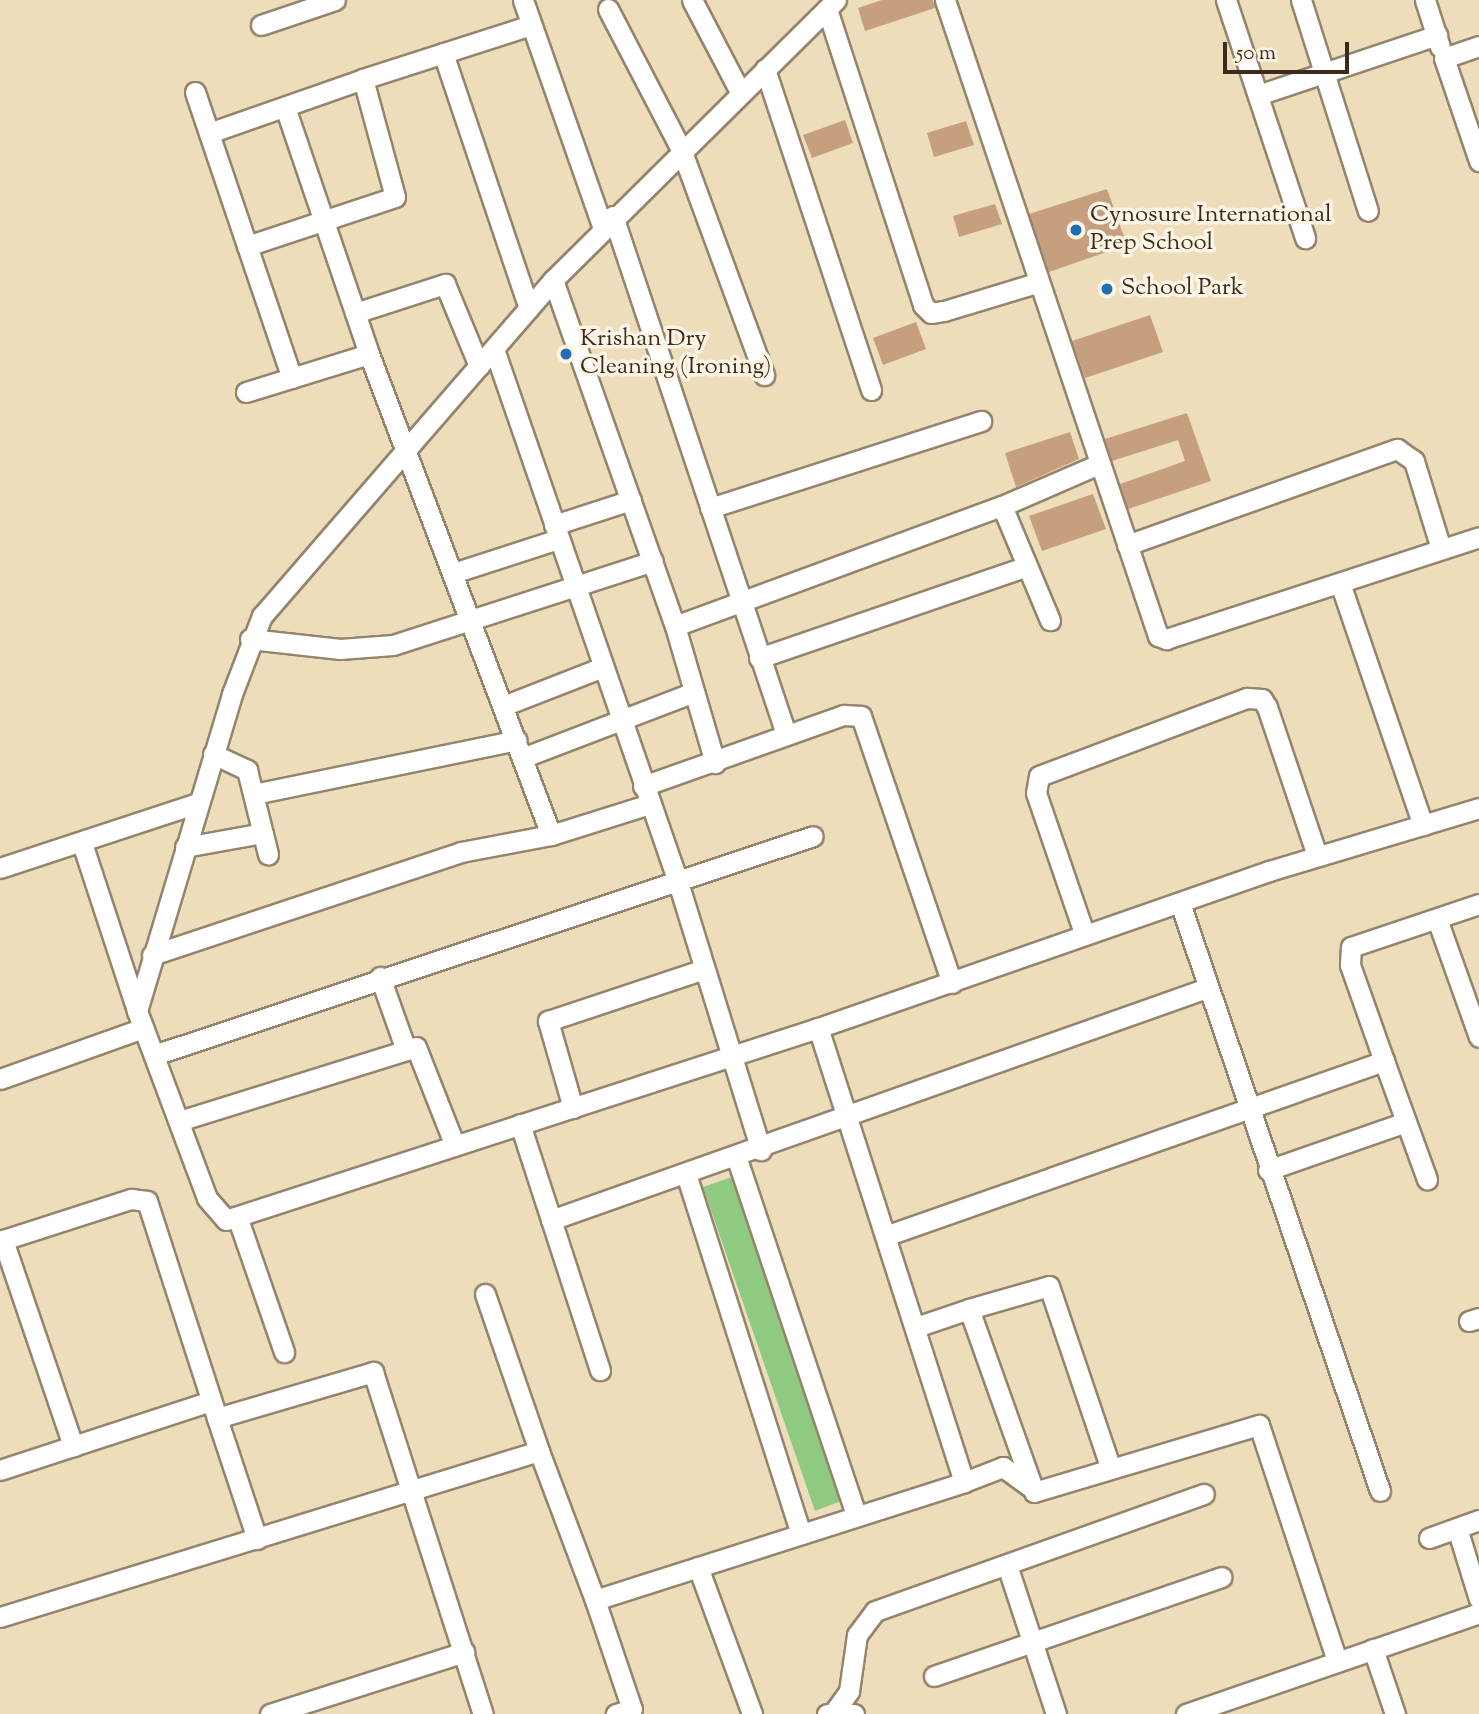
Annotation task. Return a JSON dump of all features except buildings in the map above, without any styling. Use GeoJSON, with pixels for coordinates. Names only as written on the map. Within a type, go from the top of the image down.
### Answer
{"type":"FeatureCollection","features":[{"type":"Feature","properties":{"kind":"street"},"geometry":{"type":"LineString","coordinates":[[261,25],[312,4],[335,0]]}},
{"type":"Feature","properties":{"kind":"street"},"geometry":{"type":"LineString","coordinates":[[523,0],[608,222],[710,508],[786,734]]}},
{"type":"Feature","properties":{"kind":"street"},"geometry":{"type":"LineString","coordinates":[[692,0],[740,92]]}},
{"type":"Feature","properties":{"kind":"street"},"geometry":{"type":"LineString","coordinates":[[945,0],[1036,283],[1153,627],[1166,639],[1479,537]]}},
{"type":"Feature","properties":{"kind":"street"},"geometry":{"type":"LineString","coordinates":[[1226,0],[1305,238]]}},
{"type":"Feature","properties":{"kind":"street"},"geometry":{"type":"LineString","coordinates":[[1301,0],[1327,74],[1368,211]]}},
{"type":"Feature","properties":{"kind":"street"},"geometry":{"type":"LineString","coordinates":[[1425,0],[1479,161]]}},
{"type":"Feature","properties":{"kind":"street"},"geometry":{"type":"LineString","coordinates":[[140,1019],[152,955],[250,639],[275,597],[407,443],[608,222],[832,4],[923,305],[931,313],[944,311],[1036,283]]}},
{"type":"Feature","properties":{"kind":"street"},"geometry":{"type":"LineString","coordinates":[[608,9],[681,149],[764,375]]}},
{"type":"Feature","properties":{"kind":"street"},"geometry":{"type":"LineString","coordinates":[[209,134],[363,79],[531,25]]}},
{"type":"Feature","properties":{"kind":"street"},"geometry":{"type":"LineString","coordinates":[[1258,96],[1437,36]]}},
{"type":"Feature","properties":{"kind":"street"},"geometry":{"type":"LineString","coordinates":[[1444,58],[1479,46]]}},
{"type":"Feature","properties":{"kind":"street"},"geometry":{"type":"LineString","coordinates":[[443,53],[529,308]]}},
{"type":"Feature","properties":{"kind":"street"},"geometry":{"type":"LineString","coordinates":[[765,69],[871,390]]}},
{"type":"Feature","properties":{"kind":"street"},"geometry":{"type":"LineString","coordinates":[[247,246],[390,202],[397,191],[363,79]]}},
{"type":"Feature","properties":{"kind":"street"},"geometry":{"type":"LineString","coordinates":[[195,92],[292,378]]}},
{"type":"Feature","properties":{"kind":"street"},"geometry":{"type":"LineString","coordinates":[[285,107],[369,354],[407,443],[551,835]]}},
{"type":"Feature","properties":{"kind":"street"},"geometry":{"type":"LineString","coordinates":[[553,281],[675,626],[715,762]]}},
{"type":"Feature","properties":{"kind":"street"},"geometry":{"type":"LineString","coordinates":[[355,313],[445,284],[479,366]]}},
{"type":"Feature","properties":{"kind":"street"},"geometry":{"type":"LineString","coordinates":[[494,349],[677,879],[729,1058],[761,1150]]}},
{"type":"Feature","properties":{"kind":"street"},"geometry":{"type":"LineString","coordinates":[[246,392],[369,354]]}},
{"type":"Feature","properties":{"kind":"street"},"geometry":{"type":"LineString","coordinates":[[710,508],[981,422]]}},
{"type":"Feature","properties":{"kind":"street"},"geometry":{"type":"LineString","coordinates":[[1127,545],[1397,449],[1414,461],[1441,549]]}},
{"type":"Feature","properties":{"kind":"street"},"geometry":{"type":"LineString","coordinates":[[675,626],[739,600],[1002,506],[1099,464]]}},
{"type":"Feature","properties":{"kind":"street"},"geometry":{"type":"LineString","coordinates":[[453,573],[631,500]]}},
{"type":"Feature","properties":{"kind":"street"},"geometry":{"type":"LineString","coordinates":[[1002,506],[1050,620]]}},
{"type":"Feature","properties":{"kind":"street"},"geometry":{"type":"LineString","coordinates":[[250,639],[367,647],[472,624],[653,561]]}},
{"type":"Feature","properties":{"kind":"street"},"geometry":{"type":"LineString","coordinates":[[759,658],[1027,566]]}},
{"type":"Feature","properties":{"kind":"street"},"geometry":{"type":"LineString","coordinates":[[1340,583],[1423,825]]}},
{"type":"Feature","properties":{"kind":"street"},"geometry":{"type":"LineString","coordinates":[[503,706],[603,667]]}},
{"type":"Feature","properties":{"kind":"street"},"geometry":{"type":"LineString","coordinates":[[254,794],[519,749],[622,721],[694,692]]}},
{"type":"Feature","properties":{"kind":"street"},"geometry":{"type":"LineString","coordinates":[[1084,933],[1036,793],[1039,776],[1247,698],[1262,699],[1267,707],[1317,856]]}},
{"type":"Feature","properties":{"kind":"street"},"geometry":{"type":"LineString","coordinates":[[152,955],[461,852],[551,835],[647,795],[715,762],[786,734],[853,713],[867,724],[952,983]]}},
{"type":"Feature","properties":{"kind":"street"},"geometry":{"type":"LineString","coordinates":[[214,754],[243,765],[254,794],[268,854]]}},
{"type":"Feature","properties":{"kind":"street"},"geometry":{"type":"LineString","coordinates":[[0,868],[198,803]]}},
{"type":"Feature","properties":{"kind":"street"},"geometry":{"type":"LineString","coordinates":[[82,843],[140,1019],[214,1211],[238,1219],[952,983],[1084,933],[1317,856],[1479,808]]}},
{"type":"Feature","properties":{"kind":"street"},"geometry":{"type":"LineString","coordinates":[[185,847],[263,833]]}},
{"type":"Feature","properties":{"kind":"street"},"geometry":{"type":"LineString","coordinates":[[153,1055],[380,977],[813,836]]}},
{"type":"Feature","properties":{"kind":"street"},"geometry":{"type":"LineString","coordinates":[[1180,903],[1268,1170],[1380,1491]]}},
{"type":"Feature","properties":{"kind":"street"},"geometry":{"type":"LineString","coordinates":[[1427,1180],[1348,953],[1357,943],[1479,904]]}},
{"type":"Feature","properties":{"kind":"street"},"geometry":{"type":"LineString","coordinates":[[1437,919],[1479,1037]]}},
{"type":"Feature","properties":{"kind":"street"},"geometry":{"type":"LineString","coordinates":[[573,1108],[548,1021],[704,969]]}},
{"type":"Feature","properties":{"kind":"street"},"geometry":{"type":"LineString","coordinates":[[380,977],[406,1050]]}},
{"type":"Feature","properties":{"kind":"street"},"geometry":{"type":"LineString","coordinates":[[551,1220],[687,1177],[848,1115],[1207,989]]}},
{"type":"Feature","properties":{"kind":"street"},"geometry":{"type":"LineString","coordinates":[[0,1079],[140,1019]]}},
{"type":"Feature","properties":{"kind":"street"},"geometry":{"type":"LineString","coordinates":[[818,1028],[888,1235],[964,1482]]}},
{"type":"Feature","properties":{"kind":"street"},"geometry":{"type":"LineString","coordinates":[[179,1121],[406,1050],[422,1051],[455,1146]]}},
{"type":"Feature","properties":{"kind":"street"},"geometry":{"type":"LineString","coordinates":[[888,1235],[1384,1060]]}},
{"type":"Feature","properties":{"kind":"street"},"geometry":{"type":"LineString","coordinates":[[1268,1170],[1406,1122]]}},
{"type":"Feature","properties":{"kind":"street"},"geometry":{"type":"LineString","coordinates":[[520,1124],[600,1370]]}},
{"type":"Feature","properties":{"kind":"street"},"geometry":{"type":"LineString","coordinates":[[737,1158],[856,1516]]}},
{"type":"Feature","properties":{"kind":"street"},"geometry":{"type":"LineString","coordinates":[[687,1177],[801,1534]]}},
{"type":"Feature","properties":{"kind":"street"},"geometry":{"type":"LineString","coordinates":[[73,1446],[2,1240],[131,1199],[146,1200],[257,1539]]}},
{"type":"Feature","properties":{"kind":"street"},"geometry":{"type":"LineString","coordinates":[[238,1219],[284,1352]]}},
{"type":"Feature","properties":{"kind":"street"},"geometry":{"type":"LineString","coordinates":[[916,1327],[1049,1286],[1110,1466]]}},
{"type":"Feature","properties":{"kind":"street"},"geometry":{"type":"LineString","coordinates":[[485,1294],[539,1451],[596,1600],[628,1712]]}},
{"type":"Feature","properties":{"kind":"street"},"geometry":{"type":"LineString","coordinates":[[969,1309],[1034,1492]]}},
{"type":"Feature","properties":{"kind":"street"},"geometry":{"type":"LineString","coordinates":[[0,1469],[73,1446],[373,1372],[415,1491],[484,1714]]}},
{"type":"Feature","properties":{"kind":"street"},"geometry":{"type":"LineString","coordinates":[[1034,1492],[1110,1466],[1259,1425],[1337,1661]]}},
{"type":"Feature","properties":{"kind":"street"},"geometry":{"type":"LineString","coordinates":[[0,1617],[539,1451]]}},
{"type":"Feature","properties":{"kind":"street"},"geometry":{"type":"LineString","coordinates":[[596,1600],[964,1482],[1003,1467],[1020,1474],[1034,1492]]}},
{"type":"Feature","properties":{"kind":"street"},"geometry":{"type":"LineString","coordinates":[[830,1713],[849,1691],[857,1635],[869,1616],[901,1598],[1007,1564],[1204,1494]]}},
{"type":"Feature","properties":{"kind":"street"},"geometry":{"type":"LineString","coordinates":[[1429,1538],[1479,1520]]}},
{"type":"Feature","properties":{"kind":"street"},"geometry":{"type":"LineString","coordinates":[[1457,1528],[1479,1598]]}},
{"type":"Feature","properties":{"kind":"street"},"geometry":{"type":"LineString","coordinates":[[1007,1564],[1056,1714]]}},
{"type":"Feature","properties":{"kind":"street"},"geometry":{"type":"LineString","coordinates":[[698,1567],[752,1714]]}},
{"type":"Feature","properties":{"kind":"street"},"geometry":{"type":"LineString","coordinates":[[934,1676],[1221,1577]]}},
{"type":"Feature","properties":{"kind":"street"},"geometry":{"type":"LineString","coordinates":[[1189,1713],[1479,1613]]}},
{"type":"Feature","properties":{"kind":"street"},"geometry":{"type":"LineString","coordinates":[[1373,1649],[1395,1714]]}},
{"type":"Feature","properties":{"kind":"street"},"geometry":{"type":"LineString","coordinates":[[270,1714],[299,1710],[464,1652]]}},
{"type":"Feature","properties":{"kind":"street"},"geometry":{"type":"LineString","coordinates":[[830,1713],[854,1714]]}},
{"type":"Feature","properties":{"kind":"green space"},"geometry":{"type":"Polygon","coordinates":[[[732,1177],[844,1500],[815,1511],[703,1187],[732,1177]]]}},
{"type":"Feature","properties":{"kind":"place","name":"Cynosure International Prep School"},"geometry":{"type":"Point","coordinates":[1076,230]}},
{"type":"Feature","properties":{"kind":"place","name":"School Park"},"geometry":{"type":"Point","coordinates":[1107,289]}},
{"type":"Feature","properties":{"kind":"place","name":"Krishan Dry Cleaning (Ironing)"},"geometry":{"type":"Point","coordinates":[566,354]}}]}
